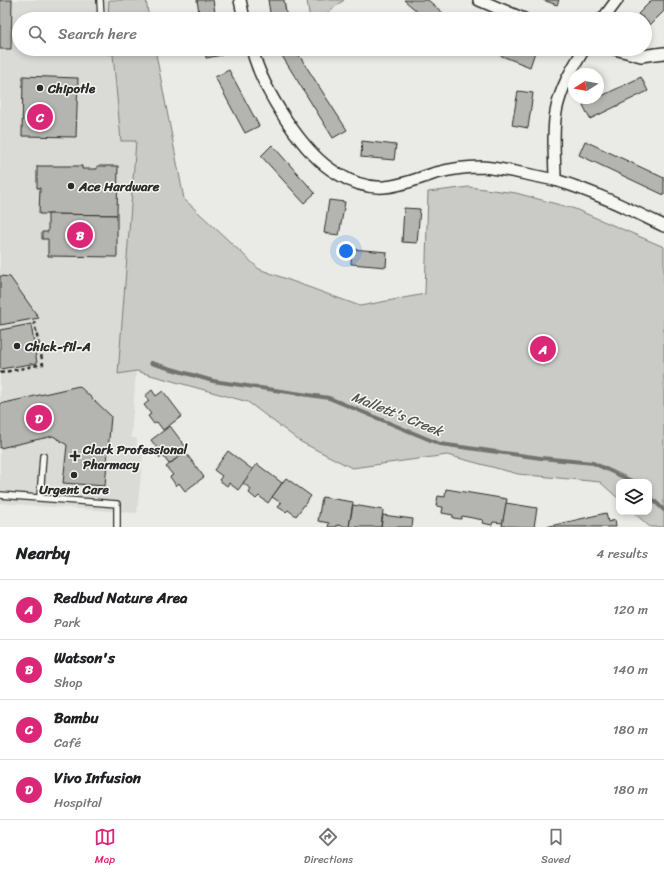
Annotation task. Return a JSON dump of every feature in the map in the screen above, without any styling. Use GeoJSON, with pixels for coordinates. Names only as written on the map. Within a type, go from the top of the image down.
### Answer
{"type":"FeatureCollection","features":[{"type":"Feature","properties":{"kind":"street"},"geometry":{"type":"LineString","coordinates":[[240,0],[243,12]]}},
{"type":"Feature","properties":{"kind":"street"},"geometry":{"type":"LineString","coordinates":[[479,0],[507,12]]}},
{"type":"Feature","properties":{"kind":"street"},"geometry":{"type":"LineString","coordinates":[[608,12],[617,0]]}},
{"type":"Feature","properties":{"kind":"street"},"geometry":{"type":"LineString","coordinates":[[652,55],[664,53]]}},
{"type":"Feature","properties":{"kind":"street"},"geometry":{"type":"LineString","coordinates":[[255,56],[266,86],[283,116],[320,160],[337,174],[353,181],[368,186],[384,187],[401,184],[438,172],[457,168],[480,167],[500,169],[555,180],[594,194],[664,226]]}},
{"type":"Feature","properties":{"kind":"street"},"geometry":{"type":"LineString","coordinates":[[555,180],[554,140],[556,111],[567,77],[580,56]]}},
{"type":"Feature","properties":{"kind":"lane"},"geometry":{"type":"LineString","coordinates":[[100,0],[100,12]]}},
{"type":"Feature","properties":{"kind":"lane"},"geometry":{"type":"LineString","coordinates":[[40,497],[43,456]]}},
{"type":"Feature","properties":{"kind":"lane"},"geometry":{"type":"LineString","coordinates":[[0,495],[117,504],[117,527]]}},
{"type":"Feature","properties":{"kind":"path"},"geometry":{"type":"LineString","coordinates":[[0,373],[43,364],[34,322]]}},
{"type":"Feature","properties":{"kind":"shaded area"},"geometry":{"type":"Polygon","coordinates":[[[0,0],[109,0],[108,12],[12,12],[12,56],[113,56],[121,140],[136,141],[119,373],[136,371],[131,437],[137,439],[136,453],[143,455],[137,513],[0,503],[0,0]]]}},
{"type":"Feature","properties":{"kind":"shaded area"},"geometry":{"type":"Polygon","coordinates":[[[109,0],[146,0],[148,12],[108,12],[109,0]]]}},
{"type":"Feature","properties":{"kind":"shaded area"},"geometry":{"type":"Polygon","coordinates":[[[307,0],[344,0],[328,12],[309,12],[307,0]]]}},
{"type":"Feature","properties":{"kind":"shaded area"},"geometry":{"type":"Polygon","coordinates":[[[113,56],[156,56],[184,199],[259,269],[360,306],[425,294],[428,192],[469,187],[516,193],[575,209],[664,247],[664,527],[650,527],[636,515],[652,515],[652,479],[616,479],[616,496],[600,482],[518,474],[447,455],[352,468],[301,442],[248,402],[136,371],[118,374],[136,141],[121,141],[113,56]]]}},
{"type":"Feature","properties":{"kind":"building"},"geometry":{"type":"Polygon","coordinates":[[[0,0],[12,0],[11,49],[0,49],[0,0]]]}},
{"type":"Feature","properties":{"kind":"building"},"geometry":{"type":"Polygon","coordinates":[[[197,0],[213,0],[215,12],[199,12],[197,0]]]}},
{"type":"Feature","properties":{"kind":"building"},"geometry":{"type":"Polygon","coordinates":[[[268,0],[284,0],[286,12],[270,12],[268,0]]]}},
{"type":"Feature","properties":{"kind":"building"},"geometry":{"type":"Polygon","coordinates":[[[404,0],[428,0],[442,12],[418,12],[404,0]]]}},
{"type":"Feature","properties":{"kind":"building"},"geometry":{"type":"Polygon","coordinates":[[[543,0],[559,0],[557,5],[543,0]]]}},
{"type":"Feature","properties":{"kind":"building"},"geometry":{"type":"Polygon","coordinates":[[[652,0],[664,0],[664,11],[652,23],[652,12],[640,12],[652,0]]]}},
{"type":"Feature","properties":{"kind":"building"},"geometry":{"type":"Polygon","coordinates":[[[206,56],[217,56],[206,58],[206,56]]]}},
{"type":"Feature","properties":{"kind":"building"},"geometry":{"type":"Polygon","coordinates":[[[282,56],[299,56],[347,130],[333,138],[282,56]]]}},
{"type":"Feature","properties":{"kind":"building"},"geometry":{"type":"Polygon","coordinates":[[[502,56],[534,56],[530,67],[502,56]]]}},
{"type":"Feature","properties":{"kind":"building"},"geometry":{"type":"Polygon","coordinates":[[[229,70],[259,126],[245,133],[215,77],[229,70]]]}},
{"type":"Feature","properties":{"kind":"building"},"geometry":{"type":"Polygon","coordinates":[[[23,76],[78,78],[76,137],[22,136],[23,76]]]}},
{"type":"Feature","properties":{"kind":"building"},"geometry":{"type":"Polygon","coordinates":[[[641,77],[648,91],[590,119],[583,105],[604,104],[604,95],[641,77]]]}},
{"type":"Feature","properties":{"kind":"building"},"geometry":{"type":"Polygon","coordinates":[[[518,91],[533,93],[528,128],[512,125],[518,91]]]}},
{"type":"Feature","properties":{"kind":"building"},"geometry":{"type":"Polygon","coordinates":[[[362,141],[396,145],[394,160],[361,157],[362,141]]]}},
{"type":"Feature","properties":{"kind":"building"},"geometry":{"type":"Polygon","coordinates":[[[585,141],[664,178],[664,195],[579,155],[585,141]]]}},
{"type":"Feature","properties":{"kind":"building"},"geometry":{"type":"Polygon","coordinates":[[[272,145],[315,193],[304,203],[261,156],[272,145]]]}},
{"type":"Feature","properties":{"kind":"building"},"geometry":{"type":"Polygon","coordinates":[[[37,166],[82,166],[82,169],[97,169],[97,166],[118,166],[117,215],[39,214],[40,188],[37,188],[37,166]]]}},
{"type":"Feature","properties":{"kind":"building"},"geometry":{"type":"Polygon","coordinates":[[[329,200],[345,202],[339,235],[324,233],[329,200]]]}},
{"type":"Feature","properties":{"kind":"building"},"geometry":{"type":"Polygon","coordinates":[[[404,208],[420,209],[417,243],[402,242],[404,208]]]}},
{"type":"Feature","properties":{"kind":"building"},"geometry":{"type":"Polygon","coordinates":[[[48,214],[117,215],[117,257],[48,256],[48,239],[42,239],[42,232],[48,232],[48,214]]]}},
{"type":"Feature","properties":{"kind":"building"},"geometry":{"type":"Polygon","coordinates":[[[352,249],[387,252],[386,267],[351,264],[352,249]]]}},
{"type":"Feature","properties":{"kind":"building"},"geometry":{"type":"Polygon","coordinates":[[[0,276],[10,277],[39,318],[0,325],[0,276]]]}},
{"type":"Feature","properties":{"kind":"building","name":"Chick-fil-A"},"geometry":{"type":"Polygon","coordinates":[[[31,324],[37,363],[0,369],[0,330],[31,324]]]}},
{"type":"Feature","properties":{"kind":"building"},"geometry":{"type":"Polygon","coordinates":[[[79,386],[111,416],[105,486],[63,483],[67,445],[53,436],[0,448],[0,404],[79,386]]]}},
{"type":"Feature","properties":{"kind":"building"},"geometry":{"type":"Polygon","coordinates":[[[152,390],[156,396],[163,391],[182,416],[163,430],[157,422],[154,424],[148,416],[151,414],[144,405],[149,401],[145,396],[152,390]]]}},
{"type":"Feature","properties":{"kind":"building"},"geometry":{"type":"Polygon","coordinates":[[[170,426],[188,450],[169,464],[163,456],[160,458],[154,450],[157,448],[151,440],[170,426]]]}},
{"type":"Feature","properties":{"kind":"building"},"geometry":{"type":"Polygon","coordinates":[[[228,451],[253,470],[238,490],[229,483],[227,486],[219,480],[222,476],[214,470],[228,451]]]}},
{"type":"Feature","properties":{"kind":"building"},"geometry":{"type":"Polygon","coordinates":[[[185,452],[204,477],[185,491],[179,483],[176,486],[170,477],[173,475],[166,467],[185,452]]]}},
{"type":"Feature","properties":{"kind":"building"},"geometry":{"type":"Polygon","coordinates":[[[257,464],[282,483],[268,503],[259,496],[256,499],[249,493],[251,489],[243,483],[257,464]]]}},
{"type":"Feature","properties":{"kind":"building"},"geometry":{"type":"Polygon","coordinates":[[[286,478],[311,496],[296,516],[288,510],[286,512],[278,507],[281,503],[272,497],[286,478]]]}},
{"type":"Feature","properties":{"kind":"building"},"geometry":{"type":"Polygon","coordinates":[[[446,489],[507,499],[503,523],[493,522],[492,525],[482,523],[483,520],[462,516],[461,519],[453,518],[453,515],[442,513],[443,507],[436,506],[438,496],[445,497],[446,489]]]}},
{"type":"Feature","properties":{"kind":"building"},"geometry":{"type":"Polygon","coordinates":[[[322,497],[353,502],[349,527],[337,525],[337,527],[328,527],[329,523],[318,521],[322,497]]]}},
{"type":"Feature","properties":{"kind":"building"},"geometry":{"type":"Polygon","coordinates":[[[506,503],[537,508],[534,527],[502,526],[506,503]]]}},
{"type":"Feature","properties":{"kind":"building"},"geometry":{"type":"Polygon","coordinates":[[[353,505],[383,510],[381,527],[349,527],[353,505]]]}},
{"type":"Feature","properties":{"kind":"building"},"geometry":{"type":"Polygon","coordinates":[[[606,513],[608,522],[615,520],[616,527],[546,527],[606,513]]]}},
{"type":"Feature","properties":{"kind":"building"},"geometry":{"type":"Polygon","coordinates":[[[383,515],[413,519],[412,527],[381,527],[383,515]]]}},
{"type":"Feature","properties":{"kind":"waterway","name":"Mallett's Creek"},"geometry":{"type":"LineString","coordinates":[[151,363],[213,381],[329,398],[440,444],[541,458],[593,463],[628,479]]}},
{"type":"Feature","properties":{"kind":"waterway","name":"Mallett's Creek"},"geometry":{"type":"LineString","coordinates":[[652,499],[664,510]]}},
{"type":"Feature","properties":{"kind":"place","name":"Chipotle"},"geometry":{"type":"Point","coordinates":[40,88]}},
{"type":"Feature","properties":{"kind":"place","name":"Bambu"},"geometry":{"type":"Point","coordinates":[40,117]}},
{"type":"Feature","properties":{"kind":"place","name":"Ace Hardware"},"geometry":{"type":"Point","coordinates":[71,186]}},
{"type":"Feature","properties":{"kind":"place","name":"Watson's"},"geometry":{"type":"Point","coordinates":[80,235]}},
{"type":"Feature","properties":{"kind":"place","name":"Chick-fil-A"},"geometry":{"type":"Point","coordinates":[17,346]}},
{"type":"Feature","properties":{"kind":"place","name":"Redbud Nature Area"},"geometry":{"type":"Point","coordinates":[543,349]}},
{"type":"Feature","properties":{"kind":"place","name":"Vivo Infusion"},"geometry":{"type":"Point","coordinates":[39,418]}},
{"type":"Feature","properties":{"kind":"place","name":"Clark Professional Pharmacy"},"geometry":{"type":"Point","coordinates":[75,456]}},
{"type":"Feature","properties":{"kind":"place","name":"Urgent Care"},"geometry":{"type":"Point","coordinates":[74,475]}}]}
